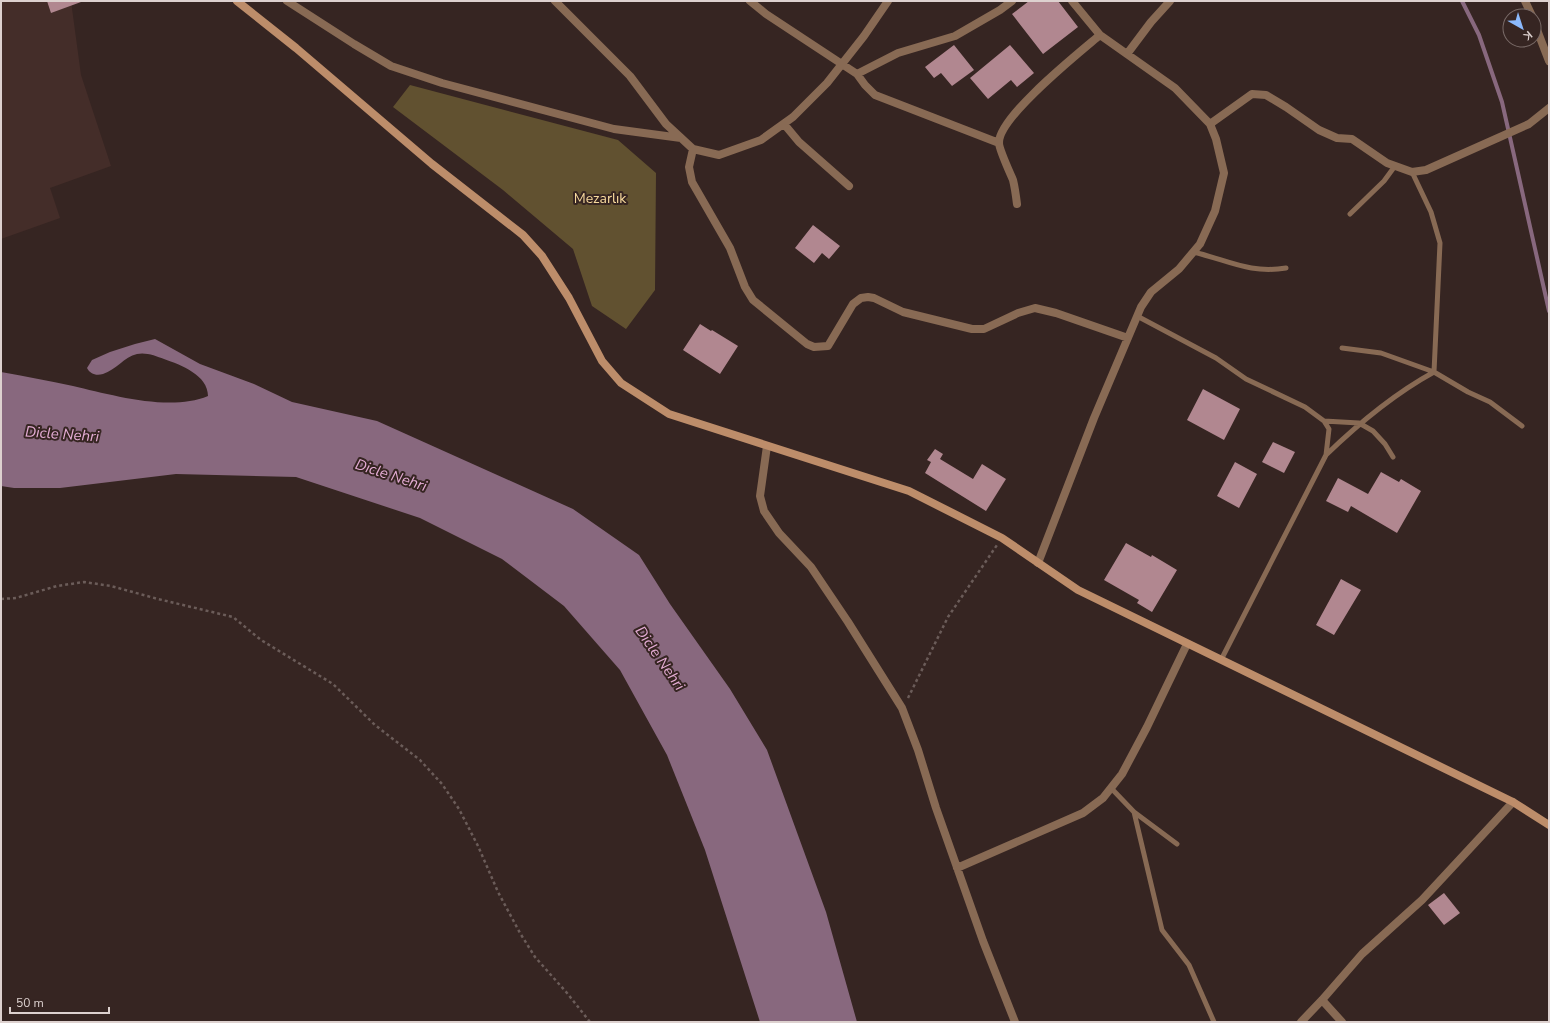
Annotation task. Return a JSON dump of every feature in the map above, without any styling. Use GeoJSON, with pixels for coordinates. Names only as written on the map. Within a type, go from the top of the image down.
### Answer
{"type":"FeatureCollection","features":[{"type":"Feature","properties":{"kind":"street"},"geometry":{"type":"LineString","coordinates":[[237,1],[296,48],[432,164],[523,235],[542,256],[569,298],[602,361],[621,383],[669,414],[909,491],[1002,538],[1078,590],[1513,802],[1549,825]]}},
{"type":"Feature","properties":{"kind":"street"},"geometry":{"type":"LineString","coordinates":[[287,1],[391,66],[442,83],[614,129],[682,138]]}},
{"type":"Feature","properties":{"kind":"street"},"geometry":{"type":"LineString","coordinates":[[555,1],[630,76],[666,124],[693,149],[719,155],[762,140],[793,117],[827,83],[864,36],[888,1]]}},
{"type":"Feature","properties":{"kind":"street"},"geometry":{"type":"LineString","coordinates":[[750,1],[766,14],[857,74],[875,95],[999,143]]}},
{"type":"Feature","properties":{"kind":"street"},"geometry":{"type":"LineString","coordinates":[[857,74],[898,53],[955,36],[1000,10],[1012,1]]}},
{"type":"Feature","properties":{"kind":"street"},"geometry":{"type":"LineString","coordinates":[[1038,563],[1094,418],[1141,307],[1152,292],[1180,269],[1200,244],[1215,211],[1224,173],[1216,139],[1210,124],[1175,88],[1100,35],[1072,1]]}},
{"type":"Feature","properties":{"kind":"street"},"geometry":{"type":"LineString","coordinates":[[1127,54],[1150,22],[1170,1]]}},
{"type":"Feature","properties":{"kind":"street"},"geometry":{"type":"LineString","coordinates":[[1017,204],[1013,182],[999,143],[1001,135],[1011,117],[1038,89],[1100,35]]}},
{"type":"Feature","properties":{"kind":"street"},"geometry":{"type":"LineString","coordinates":[[1542,41],[1548,56]]}},
{"type":"Feature","properties":{"kind":"street"},"geometry":{"type":"LineString","coordinates":[[1210,124],[1252,94],[1266,95],[1319,130],[1338,138],[1352,139],[1387,164],[1412,172],[1426,170],[1529,124],[1549,108]]}},
{"type":"Feature","properties":{"kind":"street"},"geometry":{"type":"LineString","coordinates":[[784,124],[799,142],[849,186]]}},
{"type":"Feature","properties":{"kind":"street"},"geometry":{"type":"LineString","coordinates":[[693,149],[689,167],[692,182],[730,248],[745,287],[753,300],[814,348],[828,346],[853,304],[861,298],[868,297],[874,298],[903,312],[972,329],[984,329],[1018,312],[1034,308],[1056,313],[1128,338]]}},
{"type":"Feature","properties":{"kind":"street"},"geometry":{"type":"LineString","coordinates":[[767,446],[760,496],[764,511],[779,533],[811,567],[848,622],[902,708],[918,750],[936,808],[983,941],[1015,1022]]}},
{"type":"Feature","properties":{"kind":"street"},"geometry":{"type":"LineString","coordinates":[[957,868],[1083,813],[1103,798],[1126,768],[1187,644]]}},
{"type":"Feature","properties":{"kind":"street"},"geometry":{"type":"LineString","coordinates":[[1301,1022],[1362,954],[1422,900],[1513,802]]}},
{"type":"Feature","properties":{"kind":"street"},"geometry":{"type":"LineString","coordinates":[[1322,1000],[1342,1022]]}},
{"type":"Feature","properties":{"kind":"lane"},"geometry":{"type":"LineString","coordinates":[[1350,214],[1384,181],[1395,166]]}},
{"type":"Feature","properties":{"kind":"lane"},"geometry":{"type":"LineString","coordinates":[[1412,172],[1431,212],[1440,243],[1434,372]]}},
{"type":"Feature","properties":{"kind":"lane"},"geometry":{"type":"LineString","coordinates":[[1193,252],[1255,269],[1272,270],[1286,268]]}},
{"type":"Feature","properties":{"kind":"lane"},"geometry":{"type":"LineString","coordinates":[[1137,316],[1216,358],[1246,379],[1305,407],[1324,421],[1329,429],[1326,455]]}},
{"type":"Feature","properties":{"kind":"lane"},"geometry":{"type":"LineString","coordinates":[[1342,348],[1381,353],[1434,372],[1468,392],[1490,402],[1522,426]]}},
{"type":"Feature","properties":{"kind":"lane"},"geometry":{"type":"LineString","coordinates":[[1221,660],[1326,455],[1359,423],[1414,383],[1434,372]]}},
{"type":"Feature","properties":{"kind":"lane"},"geometry":{"type":"LineString","coordinates":[[1324,421],[1359,423],[1373,431],[1385,444],[1393,457]]}},
{"type":"Feature","properties":{"kind":"lane"},"geometry":{"type":"LineString","coordinates":[[1112,788],[1134,812],[1177,844]]}},
{"type":"Feature","properties":{"kind":"lane"},"geometry":{"type":"LineString","coordinates":[[1134,812],[1162,930],[1189,965],[1214,1022]]}},
{"type":"Feature","properties":{"kind":"path"},"geometry":{"type":"LineString","coordinates":[[902,708],[948,617],[1002,538]]}},
{"type":"Feature","properties":{"kind":"path"},"geometry":{"type":"LineString","coordinates":[[1,599],[16,598],[57,586],[84,582],[111,586],[233,617],[261,640],[333,684],[375,725],[420,760],[442,784],[462,815],[478,846],[498,892],[535,957],[590,1022]]}},
{"type":"Feature","properties":{"kind":"shaded area"},"geometry":{"type":"Polygon","coordinates":[[[1,1],[71,1],[81,75],[111,166],[50,188],[60,218],[1,239],[1,1]]]}},
{"type":"Feature","properties":{"kind":"green space","name":"Mezarlık"},"geometry":{"type":"Polygon","coordinates":[[[410,85],[618,140],[656,173],[655,290],[626,329],[592,306],[573,249],[503,190],[393,107],[410,85]]]}},
{"type":"Feature","properties":{"kind":"water","name":"Dicle Nehri"},"geometry":{"type":"Polygon","coordinates":[[[155,339],[200,364],[254,384],[292,402],[377,421],[573,509],[639,555],[670,604],[730,689],[767,750],[826,912],[857,1022],[760,1022],[705,850],[667,755],[620,670],[564,606],[502,559],[420,518],[296,477],[176,474],[60,488],[14,488],[1,486],[1,372],[141,400],[159,402],[193,401],[208,396],[204,382],[199,377],[178,364],[151,355],[137,354],[112,370],[100,375],[92,373],[87,368],[92,360],[110,352],[155,339]]]}},
{"type":"Feature","properties":{"kind":"building"},"geometry":{"type":"Polygon","coordinates":[[[47,1],[81,1],[81,2],[51,13],[47,1]]]}},
{"type":"Feature","properties":{"kind":"building"},"geometry":{"type":"Polygon","coordinates":[[[1029,1],[1058,1],[1078,27],[1043,54],[1012,14],[1029,1]]]}},
{"type":"Feature","properties":{"kind":"building"},"geometry":{"type":"Polygon","coordinates":[[[954,45],[974,70],[952,86],[941,73],[934,78],[925,67],[954,45]]]}},
{"type":"Feature","properties":{"kind":"building"},"geometry":{"type":"Polygon","coordinates":[[[1010,45],[1034,73],[1017,87],[1011,80],[988,99],[970,78],[1010,45]]]}},
{"type":"Feature","properties":{"kind":"building"},"geometry":{"type":"Polygon","coordinates":[[[813,225],[840,246],[829,259],[822,253],[814,263],[795,248],[813,225]]]}},
{"type":"Feature","properties":{"kind":"building"},"geometry":{"type":"Polygon","coordinates":[[[700,324],[738,346],[720,374],[683,350],[700,324]]]}},
{"type":"Feature","properties":{"kind":"building"},"geometry":{"type":"Polygon","coordinates":[[[1203,389],[1240,409],[1224,440],[1187,420],[1203,389]]]}},
{"type":"Feature","properties":{"kind":"building"},"geometry":{"type":"Polygon","coordinates":[[[1273,442],[1295,452],[1284,473],[1262,462],[1273,442]]]}},
{"type":"Feature","properties":{"kind":"building"},"geometry":{"type":"Polygon","coordinates":[[[935,449],[943,454],[940,459],[973,479],[982,464],[1006,479],[986,511],[925,473],[931,462],[927,460],[935,449]]]}},
{"type":"Feature","properties":{"kind":"building"},"geometry":{"type":"Polygon","coordinates":[[[1235,462],[1257,474],[1239,508],[1217,496],[1235,462]]]}},
{"type":"Feature","properties":{"kind":"building"},"geometry":{"type":"Polygon","coordinates":[[[1381,472],[1399,482],[1401,479],[1421,491],[1397,533],[1351,506],[1348,512],[1326,501],[1338,478],[1368,494],[1381,472]]]}},
{"type":"Feature","properties":{"kind":"building"},"geometry":{"type":"Polygon","coordinates":[[[1126,543],[1151,557],[1152,555],[1177,570],[1152,612],[1137,603],[1139,600],[1104,580],[1126,543]]]}},
{"type":"Feature","properties":{"kind":"building"},"geometry":{"type":"Polygon","coordinates":[[[1341,579],[1361,590],[1334,635],[1316,625],[1341,579]]]}},
{"type":"Feature","properties":{"kind":"building"},"geometry":{"type":"Polygon","coordinates":[[[1444,893],[1460,913],[1444,925],[1428,905],[1444,893]]]}},
{"type":"Feature","properties":{"kind":"waterway"},"geometry":{"type":"LineString","coordinates":[[1462,1],[1479,35],[1502,102],[1549,311]]}}]}
